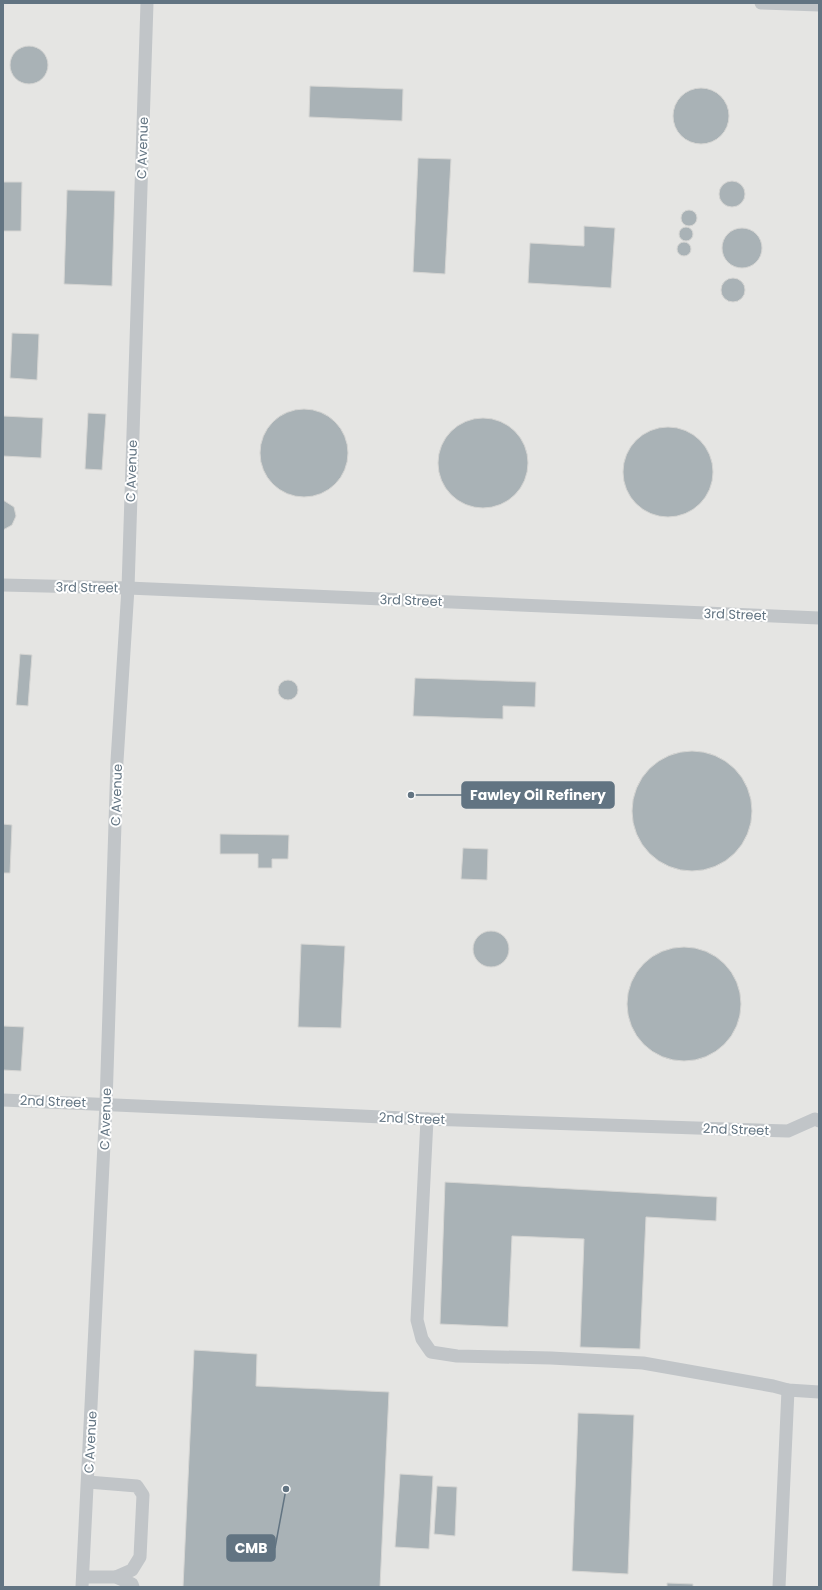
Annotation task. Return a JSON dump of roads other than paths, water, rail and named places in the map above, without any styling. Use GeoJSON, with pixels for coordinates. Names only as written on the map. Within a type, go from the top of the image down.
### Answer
{"type":"FeatureCollection","features":[{"type":"Feature","properties":{"kind":"lane","name":"C Avenue"},"geometry":{"type":"LineString","coordinates":[[83,1582],[106,1104],[117,761],[128,588],[148,3]]}},
{"type":"Feature","properties":{"kind":"lane"},"geometry":{"type":"LineString","coordinates":[[761,3],[819,5]]}},
{"type":"Feature","properties":{"kind":"lane","name":"3rd Street"},"geometry":{"type":"LineString","coordinates":[[3,585],[128,588],[819,618]]}},
{"type":"Feature","properties":{"kind":"lane","name":"2nd Street"},"geometry":{"type":"LineString","coordinates":[[3,1100],[427,1119],[788,1131],[818,1117]]}},
{"type":"Feature","properties":{"kind":"lane"},"geometry":{"type":"LineString","coordinates":[[427,1119],[417,1320],[422,1339],[431,1352],[457,1356],[559,1358],[643,1363],[788,1390],[819,1392]]}},
{"type":"Feature","properties":{"kind":"lane"},"geometry":{"type":"LineString","coordinates":[[779,1587],[788,1390]]}},
{"type":"Feature","properties":{"kind":"lane"},"geometry":{"type":"LineString","coordinates":[[83,1582],[116,1577],[132,1570],[140,1557],[143,1495],[137,1486],[88,1482]]}},
{"type":"Feature","properties":{"kind":"lane"},"geometry":{"type":"LineString","coordinates":[[116,1577],[132,1584],[133,1587]]}},
{"type":"Feature","properties":{"kind":"place","name":"Fawley Oil Refinery"},"geometry":{"type":"Point","coordinates":[411,795]}},
{"type":"Feature","properties":{"kind":"place","name":"CMB"},"geometry":{"type":"Point","coordinates":[286,1489]}}]}
